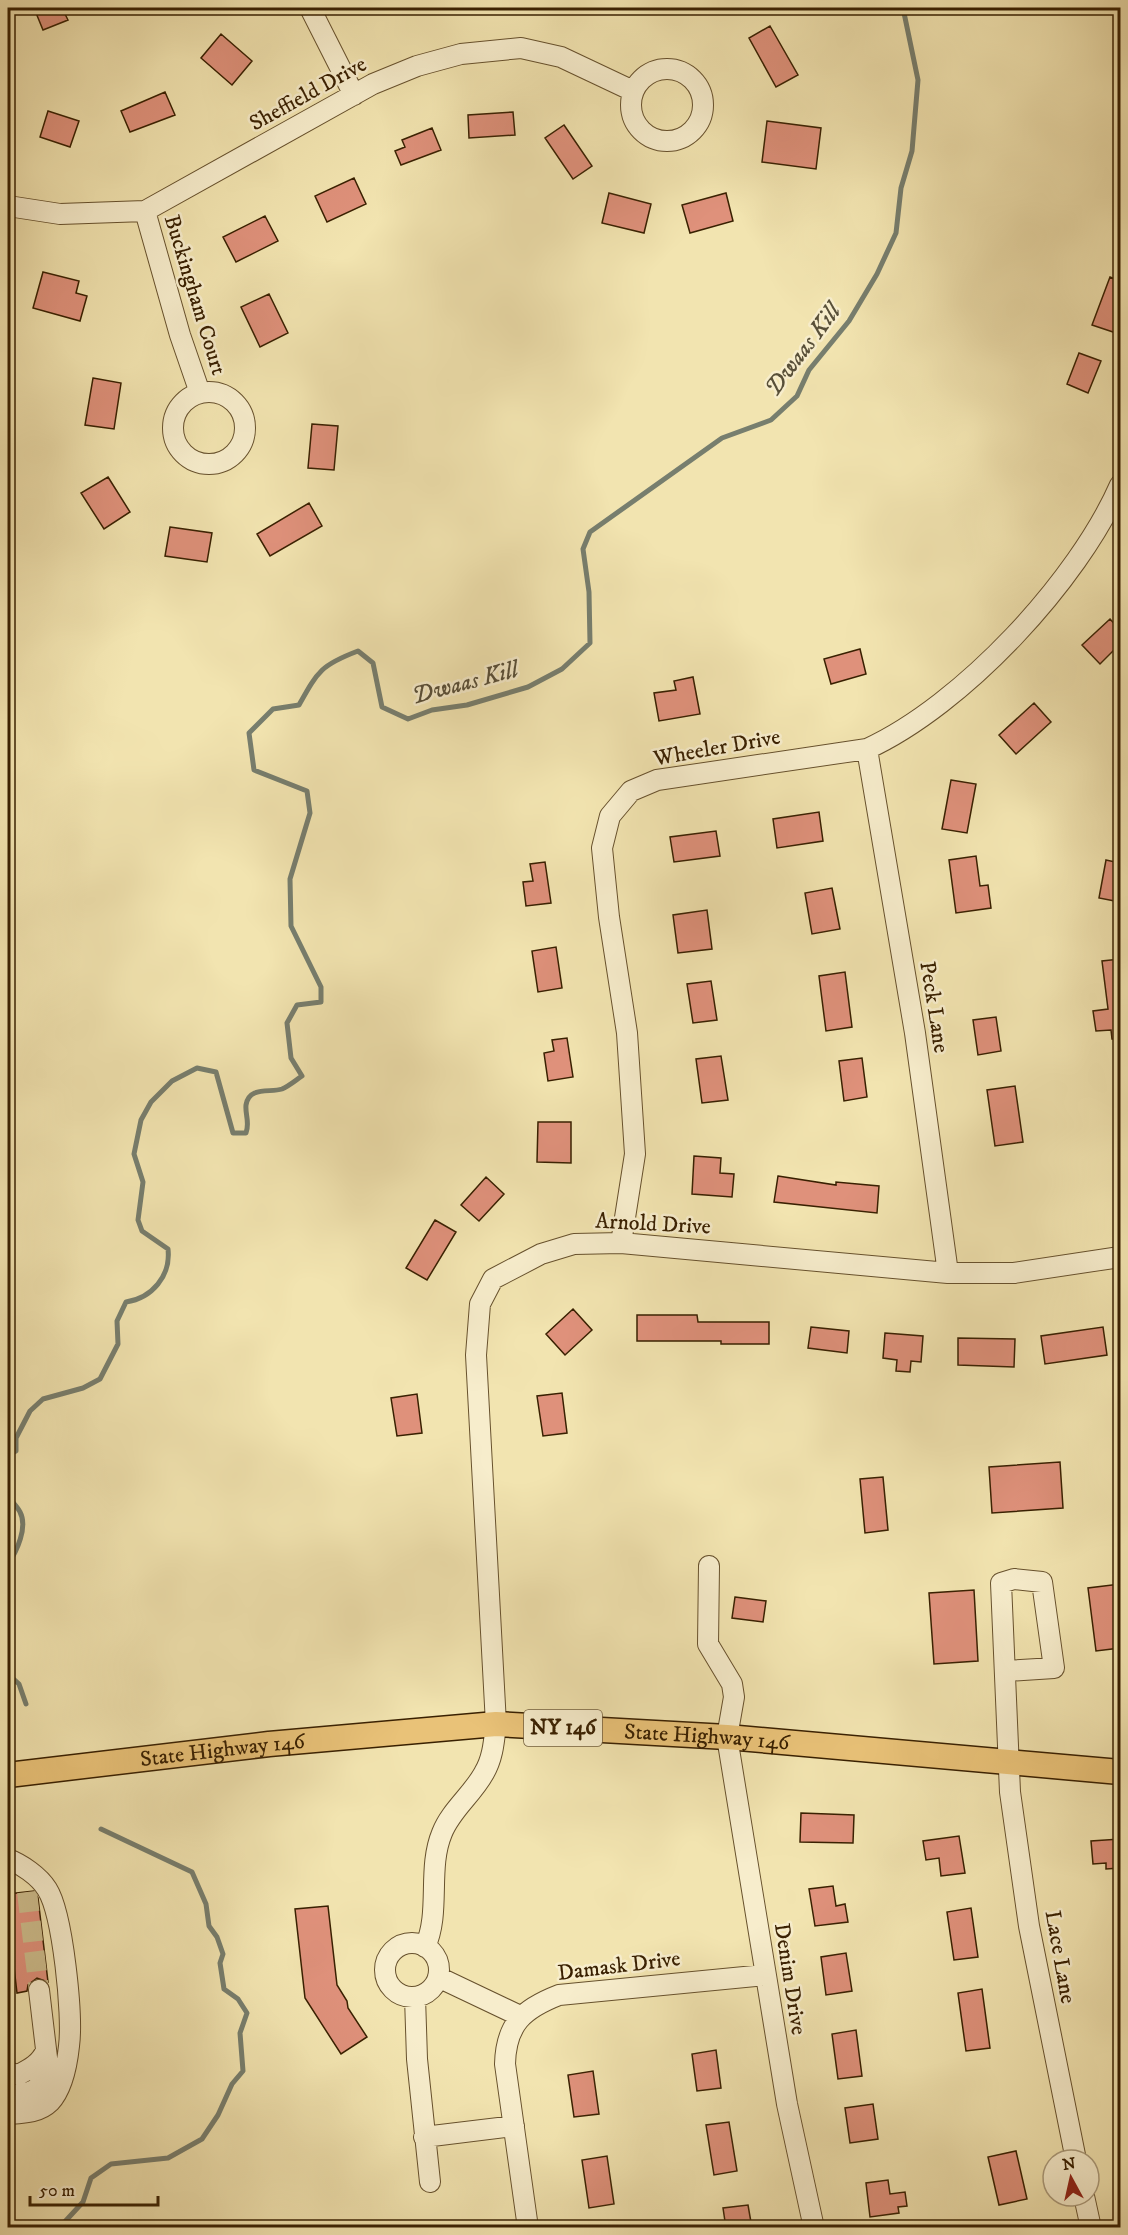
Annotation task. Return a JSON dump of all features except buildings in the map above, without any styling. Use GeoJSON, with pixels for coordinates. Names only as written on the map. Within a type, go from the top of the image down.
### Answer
{"type":"FeatureCollection","features":[{"type":"Feature","properties":{"kind":"main road","name":"State Highway 146"},"geometry":{"type":"LineString","coordinates":[[8,1775],[269,1744],[496,1724],[727,1737],[1120,1772]]}},
{"type":"Feature","properties":{"kind":"street"},"geometry":{"type":"LineString","coordinates":[[310,8],[354,95]]}},
{"type":"Feature","properties":{"kind":"street","name":"Sheffield Drive"},"geometry":{"type":"LineString","coordinates":[[8,206],[60,214],[145,211],[354,95],[417,66],[461,54],[499,48],[521,48],[561,57],[633,92]]}},
{"type":"Feature","properties":{"kind":"street","name":"Buckingham Court"},"geometry":{"type":"LineString","coordinates":[[145,211],[180,335],[200,393]]}},
{"type":"Feature","properties":{"kind":"street","name":"Wheeler Drive"},"geometry":{"type":"LineString","coordinates":[[621,1243],[635,1154],[627,1033],[609,917],[602,848],[610,816],[631,791],[657,780],[867,749],[897,735],[943,704],[998,652],[1050,594],[1111,507],[1120,485]]}},
{"type":"Feature","properties":{"kind":"street","name":"Peck Lane"},"geometry":{"type":"LineString","coordinates":[[867,749],[915,1033],[948,1274]]}},
{"type":"Feature","properties":{"kind":"street","name":"Arnold Drive"},"geometry":{"type":"LineString","coordinates":[[425,1947],[430,1930],[438,1844],[451,1816],[484,1774],[494,1749],[496,1724],[476,1355],[480,1304],[493,1279],[541,1254],[574,1244],[621,1243],[948,1274],[1014,1273],[1120,1257]]}},
{"type":"Feature","properties":{"kind":"street","name":"Denim Drive"},"geometry":{"type":"LineString","coordinates":[[709,1566],[708,1644],[732,1684],[734,1697],[727,1737],[787,2104],[814,2228]]}},
{"type":"Feature","properties":{"kind":"street","name":"Lace Lane"},"geometry":{"type":"LineString","coordinates":[[1006,1671],[1054,1668],[1042,1582],[1014,1580],[1001,1583],[1010,1791],[1029,1926],[1074,2148]]}},
{"type":"Feature","properties":{"kind":"street"},"geometry":{"type":"LineString","coordinates":[[15,1863],[27,1892]]}},
{"type":"Feature","properties":{"kind":"street"},"geometry":{"type":"LineString","coordinates":[[8,2114],[35,2111],[49,2103],[60,2085],[70,2045],[64,1952],[56,1914],[48,1890],[39,1878],[15,1863]]}},
{"type":"Feature","properties":{"kind":"street"},"geometry":{"type":"LineString","coordinates":[[410,1943],[425,1947],[436,1957],[438,1977],[425,1994],[415,1997],[395,1991],[385,1972],[386,1962],[400,1946],[410,1943]]}},
{"type":"Feature","properties":{"kind":"street","name":"Damask Drive"},"geometry":{"type":"LineString","coordinates":[[520,2016],[539,2003],[559,1995],[765,1975]]}},
{"type":"Feature","properties":{"kind":"street"},"geometry":{"type":"LineString","coordinates":[[438,1977],[520,2016],[506,2047],[505,2064],[528,2228]]}},
{"type":"Feature","properties":{"kind":"street"},"geometry":{"type":"LineString","coordinates":[[8,2096],[28,2093],[41,2086],[48,2066],[39,1990]]}},
{"type":"Feature","properties":{"kind":"street"},"geometry":{"type":"LineString","coordinates":[[415,1997],[414,2030],[430,2182]]}},
{"type":"Feature","properties":{"kind":"street"},"geometry":{"type":"LineString","coordinates":[[8,2072],[18,2075],[28,2070],[43,2057],[46,2050]]}},
{"type":"Feature","properties":{"kind":"street"},"geometry":{"type":"LineString","coordinates":[[424,2137],[514,2126]]}},
{"type":"Feature","properties":{"kind":"street"},"geometry":{"type":"LineString","coordinates":[[1087,2208],[1091,2228]]}},
{"type":"Feature","properties":{"kind":"waterway","name":"Dwaas Kill"},"geometry":{"type":"LineString","coordinates":[[8,1456],[16,1451],[16,1438],[30,1411],[43,1399],[83,1388],[100,1379],[118,1344],[117,1321],[126,1302],[152,1291],[163,1277],[168,1249],[142,1231],[138,1220],[143,1182],[134,1154],[141,1120],[151,1102],[172,1081],[197,1068],[216,1072],[233,1133],[246,1133],[248,1125],[246,1105],[251,1095],[261,1091],[282,1089],[302,1076],[291,1058],[287,1023],[297,1005],[321,1002],[321,987],[291,926],[290,879],[310,813],[307,791],[254,770],[249,733],[273,709],[299,705],[322,670],[358,651],[373,663],[382,707],[408,719],[432,710],[467,705],[528,687],[562,669],[590,643],[589,592],[583,549],[590,532],[722,438],[771,420],[797,396],[809,370],[849,321],[877,274],[896,233],[901,188],[912,151],[918,80],[903,8]]}},
{"type":"Feature","properties":{"kind":"waterway","name":"Dwaas Kill"},"geometry":{"type":"LineString","coordinates":[[8,1496],[20,1512],[23,1525],[18,1546],[8,1564]]}},
{"type":"Feature","properties":{"kind":"waterway","name":"Dwaas Kill"},"geometry":{"type":"LineString","coordinates":[[8,1674],[19,1684],[26,1704]]}},
{"type":"Feature","properties":{"kind":"waterway","name":"Dwaas Kill"},"geometry":{"type":"LineString","coordinates":[[55,2228],[60,2227],[83,2202],[91,2178],[111,2164],[168,2158],[202,2139],[218,2115],[232,2084],[243,2071],[240,2033],[247,2013],[238,1999],[224,1989],[220,1963],[223,1954],[217,1937],[209,1926],[206,1904],[192,1872],[101,1829]]}},
{"type":"Feature","properties":{"kind":"tunnel"},"geometry":{"type":"LineString","coordinates":[[27,1892],[39,1990]]}}]}
